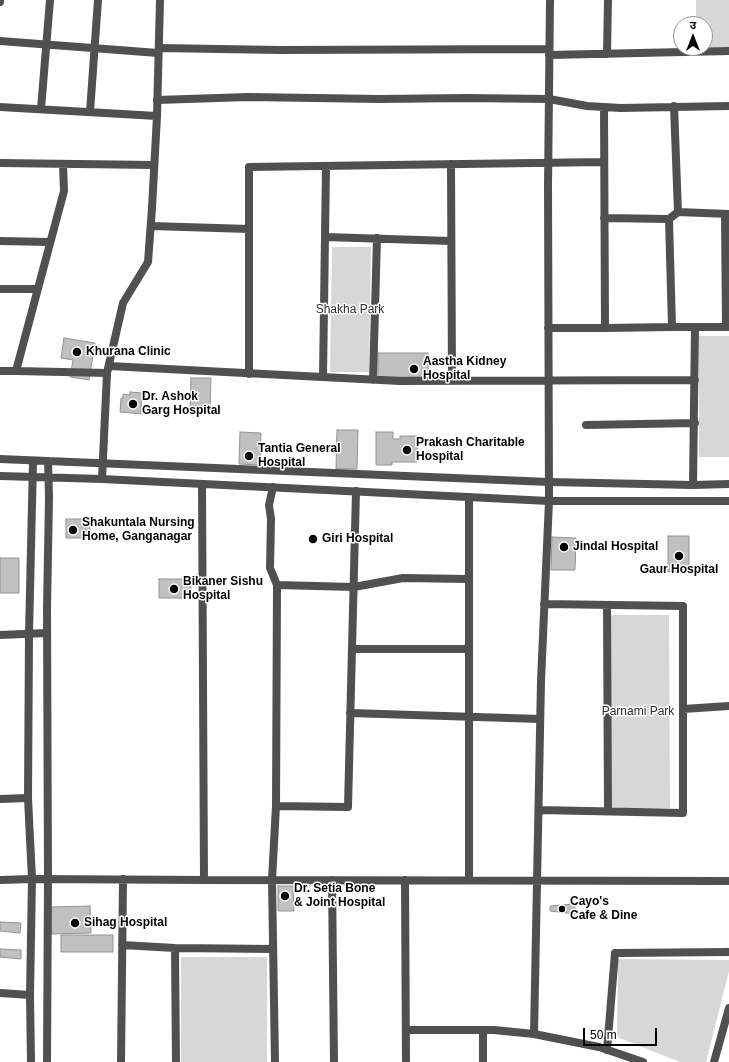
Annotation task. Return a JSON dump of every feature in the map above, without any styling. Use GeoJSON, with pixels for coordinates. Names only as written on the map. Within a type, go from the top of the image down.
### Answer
{"type":"FeatureCollection","features":[{"type":"Feature","properties":{"kind":"street"},"geometry":{"type":"LineString","coordinates":[[41,109],[50,0]]}},
{"type":"Feature","properties":{"kind":"street"},"geometry":{"type":"LineString","coordinates":[[90,112],[98,0]]}},
{"type":"Feature","properties":{"kind":"street"},"geometry":{"type":"LineString","coordinates":[[102,478],[108,370],[123,303],[148,262],[157,116],[160,0]]}},
{"type":"Feature","properties":{"kind":"street"},"geometry":{"type":"LineString","coordinates":[[534,1034],[540,719],[549,501],[548,163],[550,0]]}},
{"type":"Feature","properties":{"kind":"street"},"geometry":{"type":"LineString","coordinates":[[607,54],[608,0]]}},
{"type":"Feature","properties":{"kind":"street"},"geometry":{"type":"LineString","coordinates":[[0,41],[94,48],[158,50],[549,52],[607,54],[729,51]]}},
{"type":"Feature","properties":{"kind":"street"},"geometry":{"type":"LineString","coordinates":[[157,100],[248,97],[549,99],[588,106],[604,107],[729,106]]}},
{"type":"Feature","properties":{"kind":"street"},"geometry":{"type":"LineString","coordinates":[[674,106],[678,212]]}},
{"type":"Feature","properties":{"kind":"street"},"geometry":{"type":"LineString","coordinates":[[0,107],[157,116]]}},
{"type":"Feature","properties":{"kind":"street"},"geometry":{"type":"LineString","coordinates":[[604,107],[605,328]]}},
{"type":"Feature","properties":{"kind":"street"},"geometry":{"type":"LineString","coordinates":[[249,374],[249,167],[604,162]]}},
{"type":"Feature","properties":{"kind":"street"},"geometry":{"type":"LineString","coordinates":[[0,163],[154,165]]}},
{"type":"Feature","properties":{"kind":"street"},"geometry":{"type":"LineString","coordinates":[[16,371],[64,191],[63,164]]}},
{"type":"Feature","properties":{"kind":"street"},"geometry":{"type":"LineString","coordinates":[[451,164],[452,381]]}},
{"type":"Feature","properties":{"kind":"street"},"geometry":{"type":"LineString","coordinates":[[323,377],[326,166]]}},
{"type":"Feature","properties":{"kind":"street"},"geometry":{"type":"LineString","coordinates":[[548,328],[672,326],[728,327],[727,214],[678,212],[670,219],[604,218]]}},
{"type":"Feature","properties":{"kind":"street"},"geometry":{"type":"LineString","coordinates":[[670,219],[672,326]]}},
{"type":"Feature","properties":{"kind":"street"},"geometry":{"type":"LineString","coordinates":[[151,226],[249,229]]}},
{"type":"Feature","properties":{"kind":"street"},"geometry":{"type":"LineString","coordinates":[[325,237],[451,241]]}},
{"type":"Feature","properties":{"kind":"street"},"geometry":{"type":"LineString","coordinates":[[373,380],[377,238]]}},
{"type":"Feature","properties":{"kind":"street"},"geometry":{"type":"LineString","coordinates":[[0,240],[50,242]]}},
{"type":"Feature","properties":{"kind":"street"},"geometry":{"type":"LineString","coordinates":[[0,289],[37,290]]}},
{"type":"Feature","properties":{"kind":"street"},"geometry":{"type":"LineString","coordinates":[[693,485],[696,327]]}},
{"type":"Feature","properties":{"kind":"street"},"geometry":{"type":"LineString","coordinates":[[0,371],[108,370],[249,374],[373,380],[695,380]]}},
{"type":"Feature","properties":{"kind":"street"},"geometry":{"type":"LineString","coordinates":[[586,425],[695,423]]}},
{"type":"Feature","properties":{"kind":"street"},"geometry":{"type":"LineString","coordinates":[[0,459],[549,482],[693,485],[729,484]]}},
{"type":"Feature","properties":{"kind":"street"},"geometry":{"type":"LineString","coordinates":[[31,1062],[30,995],[32,878],[28,798],[29,634],[33,460]]}},
{"type":"Feature","properties":{"kind":"street"},"geometry":{"type":"LineString","coordinates":[[47,1062],[48,461]]}},
{"type":"Feature","properties":{"kind":"street"},"geometry":{"type":"LineString","coordinates":[[0,476],[102,478],[549,501],[729,501]]}},
{"type":"Feature","properties":{"kind":"street"},"geometry":{"type":"LineString","coordinates":[[202,484],[204,880]]}},
{"type":"Feature","properties":{"kind":"street"},"geometry":{"type":"LineString","coordinates":[[273,487],[269,505],[271,519],[270,568],[277,585],[276,806],[272,880],[275,1062]]}},
{"type":"Feature","properties":{"kind":"street"},"geometry":{"type":"LineString","coordinates":[[276,806],[348,807],[356,491]]}},
{"type":"Feature","properties":{"kind":"street"},"geometry":{"type":"LineString","coordinates":[[469,497],[469,880]]}},
{"type":"Feature","properties":{"kind":"street"},"geometry":{"type":"LineString","coordinates":[[277,585],[354,587],[403,578],[468,579]]}},
{"type":"Feature","properties":{"kind":"street"},"geometry":{"type":"LineString","coordinates":[[539,810],[683,813],[683,606],[544,604]]}},
{"type":"Feature","properties":{"kind":"street"},"geometry":{"type":"LineString","coordinates":[[607,605],[608,811]]}},
{"type":"Feature","properties":{"kind":"street"},"geometry":{"type":"LineString","coordinates":[[0,635],[47,633]]}},
{"type":"Feature","properties":{"kind":"street"},"geometry":{"type":"LineString","coordinates":[[352,649],[468,649]]}},
{"type":"Feature","properties":{"kind":"street"},"geometry":{"type":"LineString","coordinates":[[683,709],[729,706]]}},
{"type":"Feature","properties":{"kind":"street"},"geometry":{"type":"LineString","coordinates":[[350,713],[540,719]]}},
{"type":"Feature","properties":{"kind":"street"},"geometry":{"type":"LineString","coordinates":[[0,799],[28,798]]}},
{"type":"Feature","properties":{"kind":"street"},"geometry":{"type":"LineString","coordinates":[[0,880],[32,878],[204,880],[729,881]]}},
{"type":"Feature","properties":{"kind":"street"},"geometry":{"type":"LineString","coordinates":[[121,1062],[123,879]]}},
{"type":"Feature","properties":{"kind":"street"},"geometry":{"type":"LineString","coordinates":[[332,880],[334,1062]]}},
{"type":"Feature","properties":{"kind":"street"},"geometry":{"type":"LineString","coordinates":[[405,880],[406,1062]]}},
{"type":"Feature","properties":{"kind":"street"},"geometry":{"type":"LineString","coordinates":[[122,945],[175,948],[273,949]]}},
{"type":"Feature","properties":{"kind":"street"},"geometry":{"type":"LineString","coordinates":[[175,948],[176,1062]]}},
{"type":"Feature","properties":{"kind":"street"},"geometry":{"type":"LineString","coordinates":[[607,1050],[615,953],[729,952]]}},
{"type":"Feature","properties":{"kind":"street"},"geometry":{"type":"LineString","coordinates":[[0,993],[30,995]]}},
{"type":"Feature","properties":{"kind":"street"},"geometry":{"type":"LineString","coordinates":[[714,1062],[729,1008]]}},
{"type":"Feature","properties":{"kind":"street"},"geometry":{"type":"LineString","coordinates":[[406,1030],[484,1030],[534,1034],[599,1047],[643,1062]]}},
{"type":"Feature","properties":{"kind":"street"},"geometry":{"type":"LineString","coordinates":[[483,1062],[484,1030]]}},
{"type":"Feature","properties":{"kind":"green space"},"geometry":{"type":"Polygon","coordinates":[[[696,0],[729,0],[729,48],[713,48],[713,16],[696,16],[696,0]]]}},
{"type":"Feature","properties":{"kind":"green space","name":"Shakha Park"},"geometry":{"type":"Polygon","coordinates":[[[332,247],[371,247],[369,372],[330,372],[332,247]]]}},
{"type":"Feature","properties":{"kind":"green space"},"geometry":{"type":"Polygon","coordinates":[[[699,336],[729,336],[729,457],[699,457],[699,336]]]}},
{"type":"Feature","properties":{"kind":"green space","name":"Parnami Park"},"geometry":{"type":"Polygon","coordinates":[[[605,615],[669,615],[670,808],[606,809],[605,615]]]}},
{"type":"Feature","properties":{"kind":"green space"},"geometry":{"type":"Polygon","coordinates":[[[181,957],[267,957],[267,1062],[181,1062],[181,957]]]}},
{"type":"Feature","properties":{"kind":"green space"},"geometry":{"type":"Polygon","coordinates":[[[618,959],[729,960],[729,971],[706,1062],[680,1062],[617,1037],[618,959]]]}},
{"type":"Feature","properties":{"kind":"building"},"geometry":{"type":"Polygon","coordinates":[[[64,338],[95,343],[89,380],[70,377],[73,360],[61,358],[64,338]]]}},
{"type":"Feature","properties":{"kind":"building"},"geometry":{"type":"Polygon","coordinates":[[[378,353],[428,353],[428,377],[378,377],[378,353]]]}},
{"type":"Feature","properties":{"kind":"building"},"geometry":{"type":"Polygon","coordinates":[[[191,378],[211,378],[210,408],[190,407],[191,378]]]}},
{"type":"Feature","properties":{"kind":"building"},"geometry":{"type":"Polygon","coordinates":[[[130,392],[142,393],[141,414],[120,412],[121,398],[123,398],[123,394],[130,395],[130,392]]]}},
{"type":"Feature","properties":{"kind":"building"},"geometry":{"type":"Polygon","coordinates":[[[337,430],[358,430],[357,469],[336,469],[337,430]]]}},
{"type":"Feature","properties":{"kind":"building"},"geometry":{"type":"Polygon","coordinates":[[[240,432],[261,433],[260,465],[239,464],[240,432]]]}},
{"type":"Feature","properties":{"kind":"building"},"geometry":{"type":"Polygon","coordinates":[[[376,432],[393,432],[393,439],[400,439],[400,436],[418,436],[417,462],[392,462],[392,465],[376,465],[376,432]]]}},
{"type":"Feature","properties":{"kind":"building"},"geometry":{"type":"Polygon","coordinates":[[[66,519],[90,519],[90,538],[66,538],[66,519]]]}},
{"type":"Feature","properties":{"kind":"building"},"geometry":{"type":"Polygon","coordinates":[[[668,536],[689,536],[689,571],[668,572],[668,536]]]}},
{"type":"Feature","properties":{"kind":"building"},"geometry":{"type":"Polygon","coordinates":[[[552,537],[576,538],[575,570],[551,570],[552,537]]]}},
{"type":"Feature","properties":{"kind":"building"},"geometry":{"type":"Polygon","coordinates":[[[0,558],[19,558],[19,593],[0,593],[0,558]]]}},
{"type":"Feature","properties":{"kind":"building"},"geometry":{"type":"Polygon","coordinates":[[[159,579],[191,579],[191,598],[159,598],[159,579]]]}},
{"type":"Feature","properties":{"kind":"building"},"geometry":{"type":"Polygon","coordinates":[[[278,886],[293,886],[294,911],[278,911],[278,886]]]}},
{"type":"Feature","properties":{"kind":"building","name":"Cayo's Cafe & Dine"},"geometry":{"type":"Polygon","coordinates":[[[575,904],[575,914],[550,911],[550,906],[575,904]]]}},
{"type":"Feature","properties":{"kind":"building"},"geometry":{"type":"Polygon","coordinates":[[[90,906],[91,933],[51,934],[51,907],[90,906]]]}},
{"type":"Feature","properties":{"kind":"building"},"geometry":{"type":"Polygon","coordinates":[[[0,922],[21,923],[20,933],[0,931],[0,922]]]}},
{"type":"Feature","properties":{"kind":"building"},"geometry":{"type":"Polygon","coordinates":[[[61,935],[113,935],[113,952],[61,952],[61,935]]]}},
{"type":"Feature","properties":{"kind":"building"},"geometry":{"type":"Polygon","coordinates":[[[0,949],[21,950],[21,959],[0,957],[0,949]]]}},
{"type":"Feature","properties":{"kind":"place","name":"Khurana Clinic"},"geometry":{"type":"Point","coordinates":[77,352]}},
{"type":"Feature","properties":{"kind":"place","name":"Aastha Kidney Hospital"},"geometry":{"type":"Point","coordinates":[414,369]}},
{"type":"Feature","properties":{"kind":"place","name":"Dr. Ashok Garg Hospital"},"geometry":{"type":"Point","coordinates":[133,404]}},
{"type":"Feature","properties":{"kind":"place","name":"Prakash Charitable Hospital"},"geometry":{"type":"Point","coordinates":[407,450]}},
{"type":"Feature","properties":{"kind":"place","name":"Tantia General Hospital"},"geometry":{"type":"Point","coordinates":[249,456]}},
{"type":"Feature","properties":{"kind":"place","name":"Shakuntala Nursing Home, Ganganagar"},"geometry":{"type":"Point","coordinates":[73,530]}},
{"type":"Feature","properties":{"kind":"place","name":"Giri Hospital"},"geometry":{"type":"Point","coordinates":[313,539]}},
{"type":"Feature","properties":{"kind":"place","name":"Jindal Hospital"},"geometry":{"type":"Point","coordinates":[564,547]}},
{"type":"Feature","properties":{"kind":"place","name":"Gaur Hospital"},"geometry":{"type":"Point","coordinates":[679,556]}},
{"type":"Feature","properties":{"kind":"place","name":"Bikaner Sishu Hospital"},"geometry":{"type":"Point","coordinates":[174,589]}},
{"type":"Feature","properties":{"kind":"place","name":"Dr. Setia Bone & Joint Hospital"},"geometry":{"type":"Point","coordinates":[285,896]}},
{"type":"Feature","properties":{"kind":"place","name":"Cayo's Cafe & Dine"},"geometry":{"type":"Point","coordinates":[562,909]}},
{"type":"Feature","properties":{"kind":"place","name":"Sihag Hospital"},"geometry":{"type":"Point","coordinates":[75,923]}}]}
